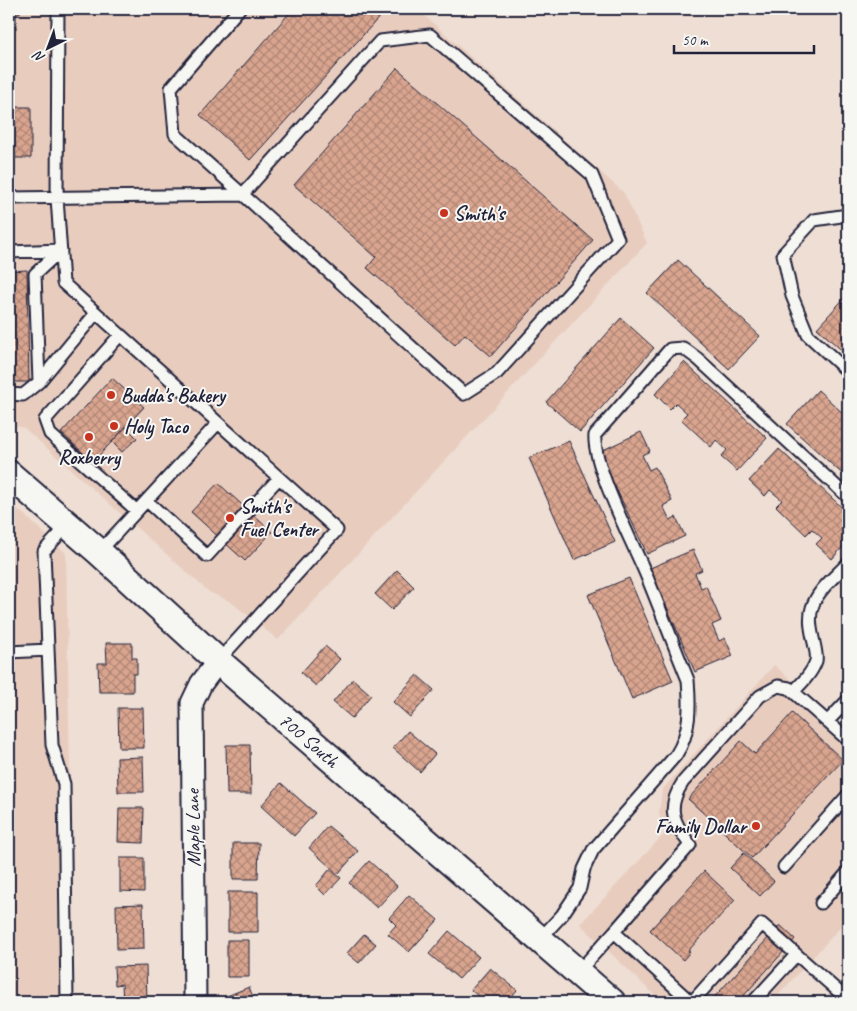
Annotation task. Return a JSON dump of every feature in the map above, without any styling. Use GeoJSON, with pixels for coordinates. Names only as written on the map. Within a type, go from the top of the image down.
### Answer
{"type":"FeatureCollection","features":[{"type":"Feature","properties":{"kind":"street","name":"700 South"},"geometry":{"type":"LineString","coordinates":[[9,474],[99,552],[218,661],[612,1002]]}},
{"type":"Feature","properties":{"kind":"street","name":"Maple Lane"},"geometry":{"type":"LineString","coordinates":[[195,1002],[192,703],[201,684],[218,661]]}},
{"type":"Feature","properties":{"kind":"lane"},"geometry":{"type":"LineString","coordinates":[[58,9],[57,198],[63,283],[337,530],[218,661]]}},
{"type":"Feature","properties":{"kind":"lane"},"geometry":{"type":"LineString","coordinates":[[9,198],[242,194],[380,41],[430,35],[592,176],[618,239],[498,373],[464,394],[242,194],[175,134],[171,88],[239,9]]}},
{"type":"Feature","properties":{"kind":"lane"},"geometry":{"type":"LineString","coordinates":[[848,215],[814,220],[783,254],[792,296],[808,335],[848,372]]}},
{"type":"Feature","properties":{"kind":"lane"},"geometry":{"type":"LineString","coordinates":[[9,252],[61,250]]}},
{"type":"Feature","properties":{"kind":"lane"},"geometry":{"type":"LineString","coordinates":[[39,382],[35,274],[61,250]]}},
{"type":"Feature","properties":{"kind":"lane"},"geometry":{"type":"LineString","coordinates":[[9,394],[23,395],[39,382],[96,313]]}},
{"type":"Feature","properties":{"kind":"lane"},"geometry":{"type":"LineString","coordinates":[[120,334],[45,420],[50,434],[137,511]]}},
{"type":"Feature","properties":{"kind":"lane"},"geometry":{"type":"LineString","coordinates":[[540,939],[562,916],[580,888],[584,869],[593,850],[676,755],[683,744],[688,724],[690,704],[688,680],[597,456],[594,444],[595,435],[670,349],[683,348],[698,359],[848,497]]}},
{"type":"Feature","properties":{"kind":"lane"},"geometry":{"type":"LineString","coordinates":[[99,552],[218,423]]}},
{"type":"Feature","properties":{"kind":"lane"},"geometry":{"type":"LineString","coordinates":[[146,501],[207,556],[279,478]]}},
{"type":"Feature","properties":{"kind":"lane"},"geometry":{"type":"LineString","coordinates":[[67,1002],[64,784],[52,745],[44,552],[68,525]]}},
{"type":"Feature","properties":{"kind":"lane"},"geometry":{"type":"LineString","coordinates":[[793,692],[808,676],[817,659],[809,620],[812,606],[824,588],[848,563]]}},
{"type":"Feature","properties":{"kind":"lane"},"geometry":{"type":"LineString","coordinates":[[9,652],[48,650]]}},
{"type":"Feature","properties":{"kind":"lane"},"geometry":{"type":"LineString","coordinates":[[578,972],[690,846],[678,828],[672,810],[675,796],[683,782],[760,696],[778,686],[789,688],[848,740]]}},
{"type":"Feature","properties":{"kind":"lane"},"geometry":{"type":"LineString","coordinates":[[827,722],[848,700]]}},
{"type":"Feature","properties":{"kind":"lane"},"geometry":{"type":"LineString","coordinates":[[784,868],[848,795]]}},
{"type":"Feature","properties":{"kind":"lane"},"geometry":{"type":"LineString","coordinates":[[821,903],[848,872]]}},
{"type":"Feature","properties":{"kind":"lane"},"geometry":{"type":"LineString","coordinates":[[614,932],[691,1002],[762,924],[848,1000]]}},
{"type":"Feature","properties":{"kind":"lane"},"geometry":{"type":"LineString","coordinates":[[753,1002],[796,955]]}},
{"type":"Feature","properties":{"kind":"shaded area"},"geometry":{"type":"Polygon","coordinates":[[[9,9],[417,9],[624,193],[647,243],[278,640],[231,602],[209,592],[24,428],[9,424],[9,9]]]}},
{"type":"Feature","properties":{"kind":"shaded area"},"geometry":{"type":"Polygon","coordinates":[[[9,501],[66,553],[74,1002],[9,1002],[9,501]]]}},
{"type":"Feature","properties":{"kind":"shaded area"},"geometry":{"type":"Polygon","coordinates":[[[774,665],[848,730],[848,919],[772,1002],[662,1002],[580,924],[665,833],[659,814],[662,790],[774,665]]]}},
{"type":"Feature","properties":{"kind":"building"},"geometry":{"type":"Polygon","coordinates":[[[9,9],[20,9],[20,13],[16,13],[16,29],[9,29],[9,9]]]}},
{"type":"Feature","properties":{"kind":"building"},"geometry":{"type":"Polygon","coordinates":[[[293,9],[378,9],[383,13],[250,160],[200,115],[293,9]]]}},
{"type":"Feature","properties":{"kind":"building","name":"Smith's"},"geometry":{"type":"Polygon","coordinates":[[[397,68],[593,240],[491,356],[465,334],[455,345],[367,268],[376,257],[294,185],[397,68]]]}},
{"type":"Feature","properties":{"kind":"building"},"geometry":{"type":"Polygon","coordinates":[[[9,107],[31,107],[31,158],[9,158],[9,107]]]}},
{"type":"Feature","properties":{"kind":"building"},"geometry":{"type":"Polygon","coordinates":[[[678,260],[760,336],[729,369],[647,293],[678,260]]]}},
{"type":"Feature","properties":{"kind":"building"},"geometry":{"type":"Polygon","coordinates":[[[27,270],[29,382],[9,382],[9,271],[27,270]]]}},
{"type":"Feature","properties":{"kind":"building"},"geometry":{"type":"Polygon","coordinates":[[[848,294],[848,356],[817,328],[848,294]]]}},
{"type":"Feature","properties":{"kind":"building"},"geometry":{"type":"Polygon","coordinates":[[[621,318],[654,348],[580,432],[546,402],[621,318]]]}},
{"type":"Feature","properties":{"kind":"building"},"geometry":{"type":"Polygon","coordinates":[[[684,362],[767,438],[737,471],[721,457],[727,450],[716,440],[711,447],[681,419],[687,413],[676,403],[670,409],[655,394],[684,362]]]}},
{"type":"Feature","properties":{"kind":"building"},"geometry":{"type":"Polygon","coordinates":[[[112,378],[144,407],[93,462],[61,433],[112,378]]]}},
{"type":"Feature","properties":{"kind":"building"},"geometry":{"type":"Polygon","coordinates":[[[818,390],[848,418],[848,479],[787,424],[818,390]]]}},
{"type":"Feature","properties":{"kind":"building"},"geometry":{"type":"Polygon","coordinates":[[[126,427],[137,438],[122,452],[112,442],[126,427]]]}},
{"type":"Feature","properties":{"kind":"building"},"geometry":{"type":"Polygon","coordinates":[[[641,432],[650,451],[642,455],[649,470],[655,467],[672,501],[663,506],[670,520],[676,517],[685,536],[647,554],[599,452],[641,432]]]}},
{"type":"Feature","properties":{"kind":"building"},"geometry":{"type":"Polygon","coordinates":[[[569,441],[615,542],[574,560],[529,458],[569,441]]]}},
{"type":"Feature","properties":{"kind":"building"},"geometry":{"type":"Polygon","coordinates":[[[779,449],[848,513],[848,541],[832,559],[816,544],[822,538],[812,529],[806,535],[776,506],[782,500],[770,490],[765,496],[749,481],[779,449]]]}},
{"type":"Feature","properties":{"kind":"building"},"geometry":{"type":"Polygon","coordinates":[[[218,483],[272,532],[245,561],[191,512],[218,483]]]}},
{"type":"Feature","properties":{"kind":"building"},"geometry":{"type":"Polygon","coordinates":[[[693,550],[702,570],[695,573],[701,588],[706,586],[721,621],[712,625],[719,641],[725,638],[733,656],[695,672],[650,568],[693,550]]]}},
{"type":"Feature","properties":{"kind":"building"},"geometry":{"type":"Polygon","coordinates":[[[397,570],[414,587],[392,610],[375,594],[397,570]]]}},
{"type":"Feature","properties":{"kind":"building"},"geometry":{"type":"Polygon","coordinates":[[[629,578],[673,681],[632,699],[588,595],[629,578]]]}},
{"type":"Feature","properties":{"kind":"building"},"geometry":{"type":"Polygon","coordinates":[[[106,643],[132,643],[132,658],[137,658],[137,674],[133,674],[133,692],[99,692],[98,663],[107,663],[106,643]]]}},
{"type":"Feature","properties":{"kind":"building"},"geometry":{"type":"Polygon","coordinates":[[[325,646],[340,659],[316,686],[301,673],[325,646]]]}},
{"type":"Feature","properties":{"kind":"building"},"geometry":{"type":"Polygon","coordinates":[[[417,675],[434,690],[410,717],[393,702],[417,675]]]}},
{"type":"Feature","properties":{"kind":"building"},"geometry":{"type":"Polygon","coordinates":[[[353,679],[371,695],[352,718],[333,702],[353,679]]]}},
{"type":"Feature","properties":{"kind":"building"},"geometry":{"type":"Polygon","coordinates":[[[118,708],[143,708],[144,748],[119,748],[118,708]]]}},
{"type":"Feature","properties":{"kind":"building"},"geometry":{"type":"Polygon","coordinates":[[[792,713],[843,760],[752,858],[688,799],[741,741],[755,754],[792,713]]]}},
{"type":"Feature","properties":{"kind":"building"},"geometry":{"type":"Polygon","coordinates":[[[408,731],[435,754],[420,772],[393,748],[408,731]]]}},
{"type":"Feature","properties":{"kind":"building"},"geometry":{"type":"Polygon","coordinates":[[[226,745],[250,745],[251,794],[227,794],[226,745]]]}},
{"type":"Feature","properties":{"kind":"building"},"geometry":{"type":"Polygon","coordinates":[[[143,757],[144,792],[118,792],[117,758],[143,757]]]}},
{"type":"Feature","properties":{"kind":"building"},"geometry":{"type":"Polygon","coordinates":[[[281,783],[315,813],[294,836],[261,806],[281,783]]]}},
{"type":"Feature","properties":{"kind":"building"},"geometry":{"type":"Polygon","coordinates":[[[119,808],[144,808],[143,843],[118,842],[119,808]]]}},
{"type":"Feature","properties":{"kind":"building"},"geometry":{"type":"Polygon","coordinates":[[[328,826],[358,851],[338,874],[309,848],[328,826]]]}},
{"type":"Feature","properties":{"kind":"building"},"geometry":{"type":"Polygon","coordinates":[[[233,843],[259,843],[258,879],[233,879],[233,843]]]}},
{"type":"Feature","properties":{"kind":"building"},"geometry":{"type":"Polygon","coordinates":[[[744,853],[774,881],[760,896],[730,868],[744,853]]]}},
{"type":"Feature","properties":{"kind":"building"},"geometry":{"type":"Polygon","coordinates":[[[120,858],[144,858],[144,892],[120,891],[120,858]]]}},
{"type":"Feature","properties":{"kind":"building"},"geometry":{"type":"Polygon","coordinates":[[[369,861],[397,886],[377,908],[349,883],[369,861]]]}},
{"type":"Feature","properties":{"kind":"building"},"geometry":{"type":"Polygon","coordinates":[[[330,869],[341,878],[325,895],[316,886],[330,869]]]}},
{"type":"Feature","properties":{"kind":"building"},"geometry":{"type":"Polygon","coordinates":[[[704,871],[735,900],[688,951],[690,952],[683,960],[650,930],[704,871]]]}},
{"type":"Feature","properties":{"kind":"building"},"geometry":{"type":"Polygon","coordinates":[[[228,892],[258,892],[258,932],[228,932],[228,892]]]}},
{"type":"Feature","properties":{"kind":"building"},"geometry":{"type":"Polygon","coordinates":[[[409,895],[438,920],[409,952],[388,934],[396,925],[389,918],[409,895]]]}},
{"type":"Feature","properties":{"kind":"building"},"geometry":{"type":"Polygon","coordinates":[[[143,904],[144,949],[117,950],[116,905],[143,904]]]}},
{"type":"Feature","properties":{"kind":"building"},"geometry":{"type":"Polygon","coordinates":[[[780,925],[795,939],[738,1002],[710,1002],[780,925]]]}},
{"type":"Feature","properties":{"kind":"building"},"geometry":{"type":"Polygon","coordinates":[[[449,931],[479,957],[459,979],[429,954],[449,931]]]}},
{"type":"Feature","properties":{"kind":"building"},"geometry":{"type":"Polygon","coordinates":[[[364,934],[376,944],[359,963],[347,953],[364,934]]]}},
{"type":"Feature","properties":{"kind":"building"},"geometry":{"type":"Polygon","coordinates":[[[227,940],[249,940],[249,977],[227,977],[227,940]]]}},
{"type":"Feature","properties":{"kind":"building"},"geometry":{"type":"Polygon","coordinates":[[[146,966],[147,1002],[123,1002],[122,984],[115,985],[114,967],[146,966]]]}},
{"type":"Feature","properties":{"kind":"building"},"geometry":{"type":"Polygon","coordinates":[[[490,968],[517,990],[507,1002],[485,1002],[471,990],[490,968]]]}},
{"type":"Feature","properties":{"kind":"building"},"geometry":{"type":"Polygon","coordinates":[[[249,987],[255,1002],[230,1002],[227,996],[249,987]]]}},
{"type":"Feature","properties":{"kind":"place","name":"Smith's"},"geometry":{"type":"Point","coordinates":[444,213]}},
{"type":"Feature","properties":{"kind":"place","name":"Budda's Bakery"},"geometry":{"type":"Point","coordinates":[111,395]}},
{"type":"Feature","properties":{"kind":"place","name":"Holy Taco"},"geometry":{"type":"Point","coordinates":[114,426]}},
{"type":"Feature","properties":{"kind":"place","name":"Roxberry"},"geometry":{"type":"Point","coordinates":[89,437]}},
{"type":"Feature","properties":{"kind":"place","name":"Smith's Fuel Center"},"geometry":{"type":"Point","coordinates":[230,518]}},
{"type":"Feature","properties":{"kind":"place","name":"Family Dollar"},"geometry":{"type":"Point","coordinates":[756,826]}}]}
